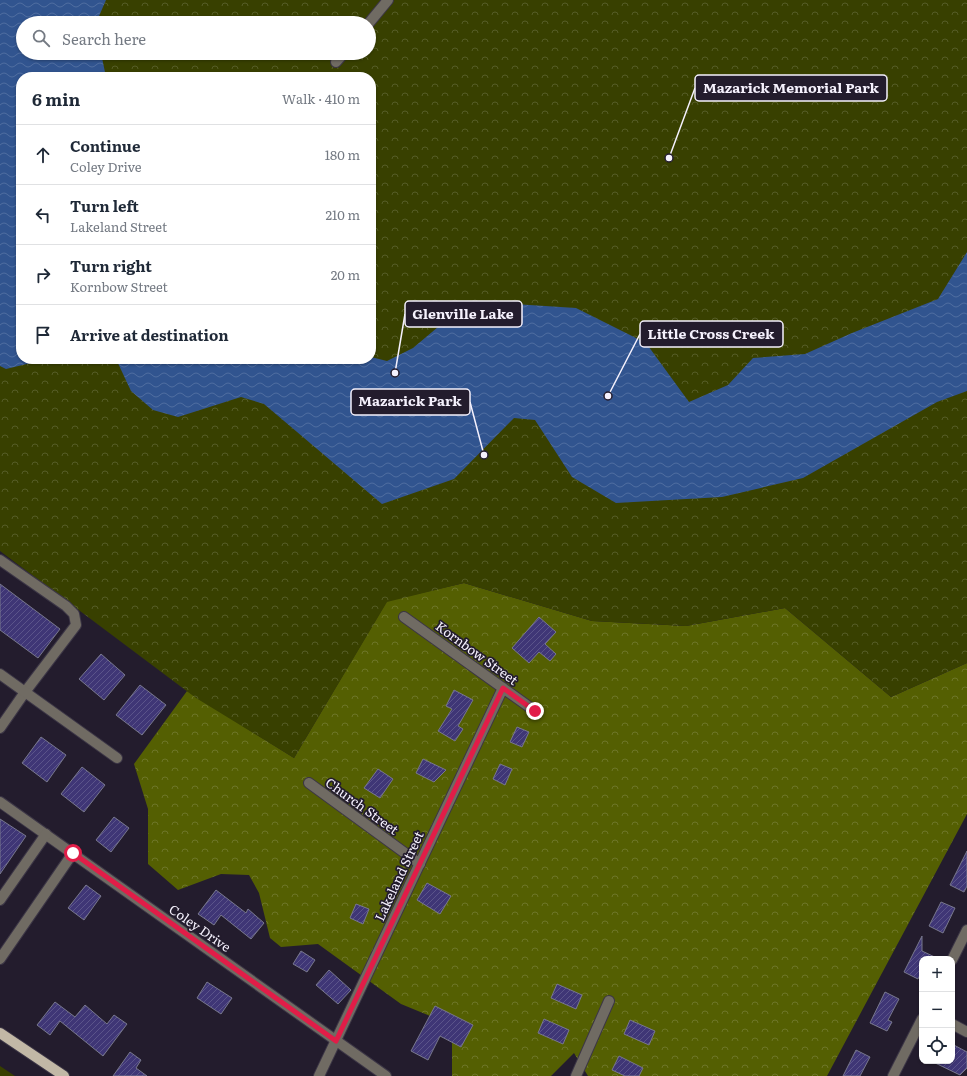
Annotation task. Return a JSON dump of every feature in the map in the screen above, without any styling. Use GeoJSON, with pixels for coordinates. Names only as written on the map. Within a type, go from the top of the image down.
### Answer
{"type":"FeatureCollection","features":[{"type":"Feature","properties":{"kind":"main road"},"geometry":{"type":"LineString","coordinates":[[0,1033],[64,1076]]}},
{"type":"Feature","properties":{"kind":"street"},"geometry":{"type":"LineString","coordinates":[[375,16],[388,0]]}},
{"type":"Feature","properties":{"kind":"street"},"geometry":{"type":"LineString","coordinates":[[0,560],[74,614],[76,625],[25,692],[0,728]]}},
{"type":"Feature","properties":{"kind":"street","name":"Kornbow Street"},"geometry":{"type":"LineString","coordinates":[[404,617],[535,711]]}},
{"type":"Feature","properties":{"kind":"street"},"geometry":{"type":"LineString","coordinates":[[0,674],[117,758]]}},
{"type":"Feature","properties":{"kind":"street","name":"Lakeland Street"},"geometry":{"type":"LineString","coordinates":[[319,1076],[503,688]]}},
{"type":"Feature","properties":{"kind":"street","name":"Church Street"},"geometry":{"type":"LineString","coordinates":[[309,783],[420,864]]}},
{"type":"Feature","properties":{"kind":"street","name":"Coley Drive"},"geometry":{"type":"LineString","coordinates":[[0,802],[386,1076]]}},
{"type":"Feature","properties":{"kind":"street"},"geometry":{"type":"LineString","coordinates":[[0,900],[46,834]]}},
{"type":"Feature","properties":{"kind":"street"},"geometry":{"type":"LineString","coordinates":[[0,959],[73,853]]}},
{"type":"Feature","properties":{"kind":"street"},"geometry":{"type":"LineString","coordinates":[[954,956],[967,930]]}},
{"type":"Feature","properties":{"kind":"street"},"geometry":{"type":"LineString","coordinates":[[576,1076],[609,1001]]}},
{"type":"Feature","properties":{"kind":"street"},"geometry":{"type":"LineString","coordinates":[[893,1076],[919,1025]]}},
{"type":"Feature","properties":{"kind":"street"},"geometry":{"type":"LineString","coordinates":[[955,1026],[967,1032]]}},
{"type":"Feature","properties":{"kind":"green space"},"geometry":{"type":"Polygon","coordinates":[[[0,0],[967,0],[967,663],[891,697],[785,608],[686,626],[592,621],[464,583],[387,602],[294,758],[196,698],[0,551],[0,0]]]}},
{"type":"Feature","properties":{"kind":"green space"},"geometry":{"type":"Polygon","coordinates":[[[464,583],[592,621],[686,626],[785,608],[891,697],[967,663],[967,814],[827,1076],[588,1076],[574,1053],[551,1076],[452,1076],[452,1025],[401,1004],[318,944],[281,947],[270,938],[259,893],[249,875],[221,874],[178,890],[148,864],[148,809],[134,764],[187,691],[294,758],[387,601],[464,583]]]}},
{"type":"Feature","properties":{"kind":"green space"},"geometry":{"type":"Polygon","coordinates":[[[0,1066],[15,1076],[0,1076],[0,1066]]]}},
{"type":"Feature","properties":{"kind":"water"},"geometry":{"type":"Polygon","coordinates":[[[0,0],[106,0],[99,16],[16,16],[16,60],[102,60],[105,72],[16,72],[16,364],[27,364],[6,369],[0,366],[0,0]]]}},
{"type":"Feature","properties":{"kind":"water"},"geometry":{"type":"Polygon","coordinates":[[[967,252],[967,391],[937,402],[803,478],[722,497],[616,503],[572,477],[535,420],[514,418],[454,479],[382,504],[264,404],[241,397],[178,417],[153,410],[131,391],[118,364],[376,364],[376,358],[387,361],[413,348],[438,327],[468,311],[514,304],[576,308],[646,343],[689,402],[728,385],[753,358],[805,354],[852,333],[938,299],[967,252]]]}},
{"type":"Feature","properties":{"kind":"building"},"geometry":{"type":"Polygon","coordinates":[[[0,584],[60,629],[38,658],[0,630],[0,584]]]}},
{"type":"Feature","properties":{"kind":"building"},"geometry":{"type":"Polygon","coordinates":[[[539,617],[556,632],[545,644],[556,654],[550,661],[539,652],[529,663],[512,648],[539,617]]]}},
{"type":"Feature","properties":{"kind":"building"},"geometry":{"type":"Polygon","coordinates":[[[101,654],[125,675],[104,700],[79,679],[101,654]]]}},
{"type":"Feature","properties":{"kind":"building"},"geometry":{"type":"Polygon","coordinates":[[[140,685],[166,705],[142,735],[116,715],[140,685]]]}},
{"type":"Feature","properties":{"kind":"building"},"geometry":{"type":"Polygon","coordinates":[[[454,690],[473,700],[458,726],[463,729],[455,741],[438,731],[452,709],[446,706],[454,690]]]}},
{"type":"Feature","properties":{"kind":"building"},"geometry":{"type":"Polygon","coordinates":[[[517,727],[529,732],[522,747],[510,742],[517,727]]]}},
{"type":"Feature","properties":{"kind":"building"},"geometry":{"type":"Polygon","coordinates":[[[41,737],[66,755],[47,782],[22,763],[41,737]]]}},
{"type":"Feature","properties":{"kind":"building"},"geometry":{"type":"Polygon","coordinates":[[[423,759],[446,770],[434,782],[416,773],[423,759]]]}},
{"type":"Feature","properties":{"kind":"building"},"geometry":{"type":"Polygon","coordinates":[[[500,764],[512,769],[505,785],[493,779],[500,764]]]}},
{"type":"Feature","properties":{"kind":"building"},"geometry":{"type":"Polygon","coordinates":[[[82,767],[105,785],[84,812],[61,794],[82,767]]]}},
{"type":"Feature","properties":{"kind":"building"},"geometry":{"type":"Polygon","coordinates":[[[378,769],[393,779],[380,798],[364,788],[378,769]]]}},
{"type":"Feature","properties":{"kind":"building"},"geometry":{"type":"Polygon","coordinates":[[[114,817],[129,828],[111,852],[96,840],[114,817]]]}},
{"type":"Feature","properties":{"kind":"building"},"geometry":{"type":"Polygon","coordinates":[[[0,819],[26,836],[0,874],[0,819]]]}},
{"type":"Feature","properties":{"kind":"building"},"geometry":{"type":"Polygon","coordinates":[[[967,851],[967,886],[964,892],[950,885],[967,851]]]}},
{"type":"Feature","properties":{"kind":"building"},"geometry":{"type":"Polygon","coordinates":[[[427,883],[451,896],[440,914],[417,900],[427,883]]]}},
{"type":"Feature","properties":{"kind":"building"},"geometry":{"type":"Polygon","coordinates":[[[86,885],[101,896],[84,920],[68,908],[86,885]]]}},
{"type":"Feature","properties":{"kind":"building"},"geometry":{"type":"Polygon","coordinates":[[[216,890],[246,913],[248,909],[264,923],[251,939],[221,915],[214,925],[198,914],[216,890]]]}},
{"type":"Feature","properties":{"kind":"building"},"geometry":{"type":"Polygon","coordinates":[[[941,902],[955,908],[943,933],[929,926],[941,902]]]}},
{"type":"Feature","properties":{"kind":"building"},"geometry":{"type":"Polygon","coordinates":[[[356,904],[369,909],[363,924],[350,918],[356,904]]]}},
{"type":"Feature","properties":{"kind":"building"},"geometry":{"type":"Polygon","coordinates":[[[922,936],[922,951],[933,956],[919,956],[918,979],[904,972],[922,936]]]}},
{"type":"Feature","properties":{"kind":"building"},"geometry":{"type":"Polygon","coordinates":[[[301,951],[315,960],[307,972],[293,964],[301,951]]]}},
{"type":"Feature","properties":{"kind":"building"},"geometry":{"type":"Polygon","coordinates":[[[329,970],[351,990],[338,1004],[316,985],[329,970]]]}},
{"type":"Feature","properties":{"kind":"building"},"geometry":{"type":"Polygon","coordinates":[[[207,982],[232,998],[221,1014],[197,998],[207,982]]]}},
{"type":"Feature","properties":{"kind":"building"},"geometry":{"type":"Polygon","coordinates":[[[557,984],[582,995],[576,1009],[551,998],[557,984]]]}},
{"type":"Feature","properties":{"kind":"building"},"geometry":{"type":"Polygon","coordinates":[[[885,992],[899,999],[888,1020],[892,1022],[887,1031],[870,1023],[885,992]]]}},
{"type":"Feature","properties":{"kind":"building"},"geometry":{"type":"Polygon","coordinates":[[[55,1002],[75,1017],[85,1005],[107,1024],[114,1015],[127,1024],[103,1056],[60,1021],[50,1035],[37,1025],[55,1002]]]}},
{"type":"Feature","properties":{"kind":"building"},"geometry":{"type":"Polygon","coordinates":[[[435,1006],[473,1025],[461,1047],[440,1036],[428,1060],[411,1051],[435,1006]]]}},
{"type":"Feature","properties":{"kind":"building"},"geometry":{"type":"Polygon","coordinates":[[[544,1019],[569,1030],[563,1044],[538,1033],[544,1019]]]}},
{"type":"Feature","properties":{"kind":"building"},"geometry":{"type":"Polygon","coordinates":[[[630,1020],[655,1031],[649,1045],[624,1034],[630,1020]]]}},
{"type":"Feature","properties":{"kind":"building"},"geometry":{"type":"Polygon","coordinates":[[[955,1046],[967,1052],[967,1068],[960,1075],[937,1064],[955,1064],[955,1046]]]}},
{"type":"Feature","properties":{"kind":"building"},"geometry":{"type":"Polygon","coordinates":[[[856,1050],[870,1057],[860,1076],[843,1076],[856,1050]]]}},
{"type":"Feature","properties":{"kind":"building"},"geometry":{"type":"Polygon","coordinates":[[[130,1052],[141,1060],[136,1068],[147,1076],[113,1076],[130,1052]]]}},
{"type":"Feature","properties":{"kind":"building"},"geometry":{"type":"Polygon","coordinates":[[[619,1056],[643,1068],[639,1076],[625,1076],[612,1070],[619,1056]]]}},
{"type":"Feature","properties":{"kind":"place","name":"Mazarick Memorial Park"},"geometry":{"type":"Point","coordinates":[669,158]}},
{"type":"Feature","properties":{"kind":"place","name":"Glenville Lake"},"geometry":{"type":"Point","coordinates":[395,373]}},
{"type":"Feature","properties":{"kind":"place","name":"Little Cross Creek"},"geometry":{"type":"Point","coordinates":[608,396]}},
{"type":"Feature","properties":{"kind":"place","name":"Mazarick Park"},"geometry":{"type":"Point","coordinates":[484,455]}},
{"type":"Feature","properties":{"kind":"route"},"geometry":{"type":"LineString","coordinates":[[73,853],[336,1041],[503,688],[535,711]]}}]}
